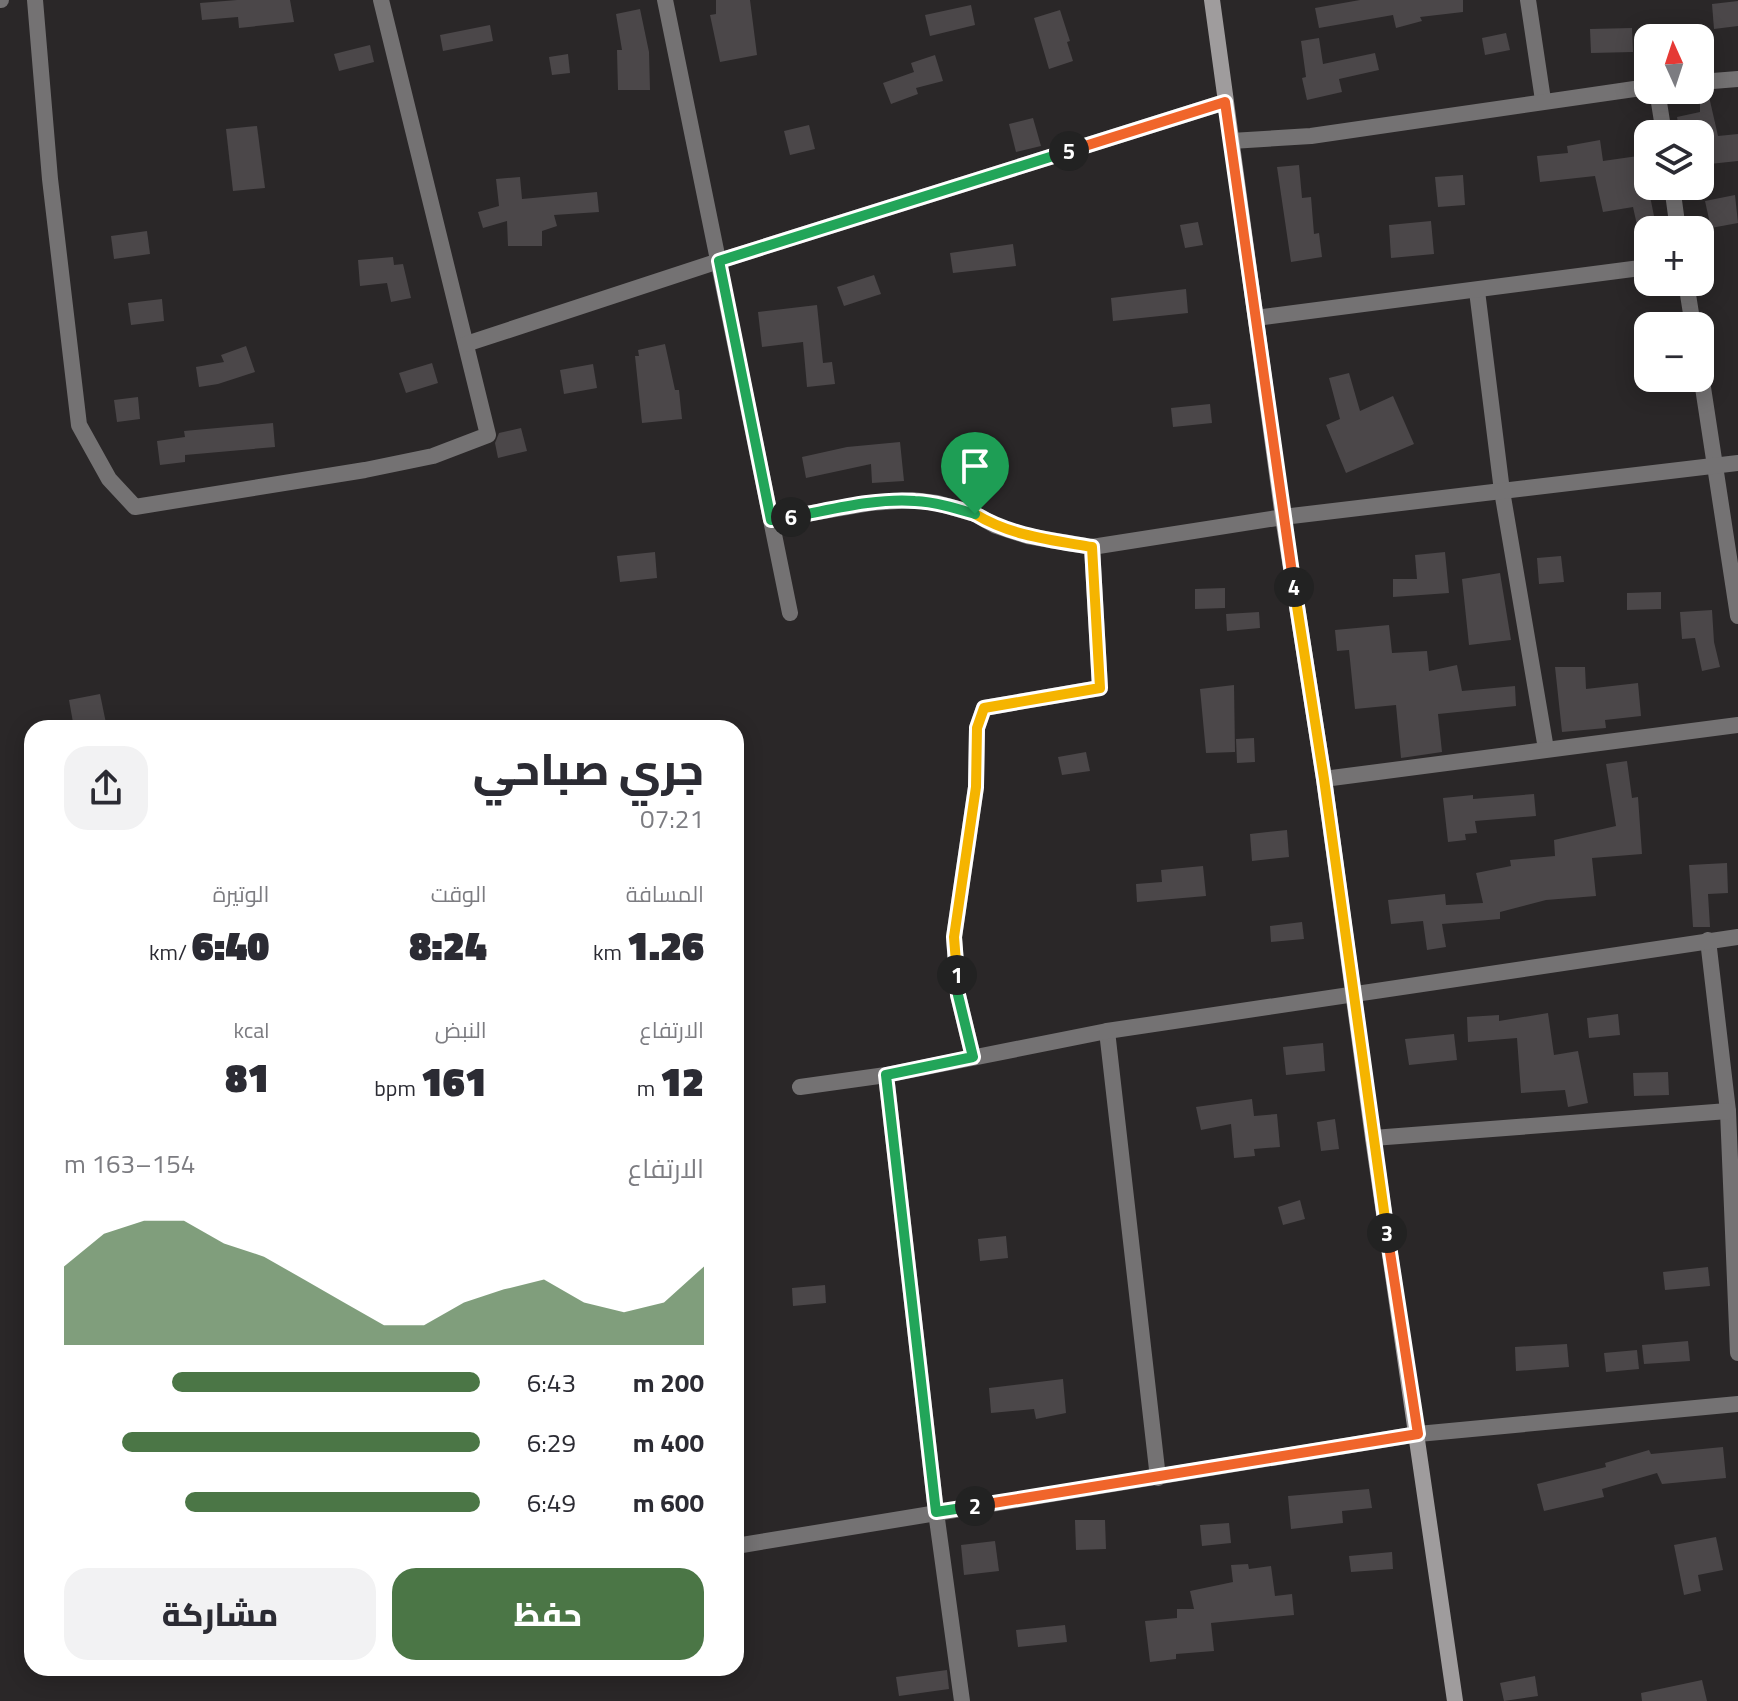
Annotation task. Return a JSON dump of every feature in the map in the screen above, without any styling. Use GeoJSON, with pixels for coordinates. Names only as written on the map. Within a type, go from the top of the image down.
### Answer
{"type":"FeatureCollection","features":[{"type":"Feature","properties":{"kind":"street"},"geometry":{"type":"LineString","coordinates":[[35,0],[55,226],[79,425],[109,479],[135,507],[419,459],[488,435],[381,0]]}},
{"type":"Feature","properties":{"kind":"street"},"geometry":{"type":"LineString","coordinates":[[665,0],[790,613]]}},
{"type":"Feature","properties":{"kind":"street"},"geometry":{"type":"LineString","coordinates":[[1212,0],[1283,517],[1324,779],[1455,1701]]}},
{"type":"Feature","properties":{"kind":"street"},"geometry":{"type":"LineString","coordinates":[[1528,0],[1543,100]]}},
{"type":"Feature","properties":{"kind":"street"},"geometry":{"type":"LineString","coordinates":[[1714,81],[1738,79]]}},
{"type":"Feature","properties":{"kind":"street"},"geometry":{"type":"LineString","coordinates":[[1231,141],[1311,136],[1634,89]]}},
{"type":"Feature","properties":{"kind":"street"},"geometry":{"type":"LineString","coordinates":[[466,344],[1225,102]]}},
{"type":"Feature","properties":{"kind":"street"},"geometry":{"type":"LineString","coordinates":[[1256,318],[1634,269]]}},
{"type":"Feature","properties":{"kind":"street"},"geometry":{"type":"LineString","coordinates":[[1477,291],[1502,491],[1546,749]]}},
{"type":"Feature","properties":{"kind":"street"},"geometry":{"type":"LineString","coordinates":[[1704,392],[1738,616]]}},
{"type":"Feature","properties":{"kind":"street"},"geometry":{"type":"LineString","coordinates":[[771,520],[870,503],[912,500],[937,503],[975,514],[996,526],[1027,536],[1092,547],[1283,517],[1738,463]]}},
{"type":"Feature","properties":{"kind":"street"},"geometry":{"type":"LineString","coordinates":[[973,1057],[958,995],[954,937],[976,787],[977,728],[984,708],[1100,688],[1092,547]]}},
{"type":"Feature","properties":{"kind":"street"},"geometry":{"type":"LineString","coordinates":[[1324,779],[1738,725]]}},
{"type":"Feature","properties":{"kind":"street"},"geometry":{"type":"LineString","coordinates":[[800,1087],[886,1075],[1107,1031],[1738,937]]}},
{"type":"Feature","properties":{"kind":"street"},"geometry":{"type":"LineString","coordinates":[[1708,940],[1728,1111],[1738,1353]]}},
{"type":"Feature","properties":{"kind":"street"},"geometry":{"type":"LineString","coordinates":[[1107,1031],[1158,1478]]}},
{"type":"Feature","properties":{"kind":"street"},"geometry":{"type":"LineString","coordinates":[[886,1075],[936,1512],[962,1701]]}},
{"type":"Feature","properties":{"kind":"street"},"geometry":{"type":"LineString","coordinates":[[1373,1138],[1728,1111]]}},
{"type":"Feature","properties":{"kind":"street"},"geometry":{"type":"LineString","coordinates":[[744,1545],[1418,1434],[1738,1404]]}},
{"type":"Feature","properties":{"kind":"building"},"geometry":{"type":"Polygon","coordinates":[[[290,0],[294,22],[239,28],[238,17],[202,20],[200,3],[290,0]]]}},
{"type":"Feature","properties":{"kind":"building"},"geometry":{"type":"Polygon","coordinates":[[[716,0],[750,0],[757,55],[720,62],[710,15],[716,14],[716,0]]]}},
{"type":"Feature","properties":{"kind":"building"},"geometry":{"type":"Polygon","coordinates":[[[1360,0],[1463,0],[1463,12],[1420,17],[1422,21],[1396,28],[1393,15],[1319,28],[1315,8],[1360,0]]]}},
{"type":"Feature","properties":{"kind":"building"},"geometry":{"type":"Polygon","coordinates":[[[1738,1],[1738,26],[1714,29],[1712,4],[1738,1]]]}},
{"type":"Feature","properties":{"kind":"building"},"geometry":{"type":"Polygon","coordinates":[[[971,5],[975,25],[930,36],[925,15],[971,5]]]}},
{"type":"Feature","properties":{"kind":"building"},"geometry":{"type":"Polygon","coordinates":[[[640,9],[649,52],[650,90],[618,90],[617,50],[622,50],[616,14],[640,9]]]}},
{"type":"Feature","properties":{"kind":"building"},"geometry":{"type":"Polygon","coordinates":[[[1060,10],[1073,61],[1049,69],[1034,18],[1060,10]]]}},
{"type":"Feature","properties":{"kind":"building"},"geometry":{"type":"Polygon","coordinates":[[[490,25],[493,41],[443,51],[440,35],[490,25]]]}},
{"type":"Feature","properties":{"kind":"building"},"geometry":{"type":"Polygon","coordinates":[[[1632,28],[1633,52],[1591,53],[1590,29],[1632,28]]]}},
{"type":"Feature","properties":{"kind":"building"},"geometry":{"type":"Polygon","coordinates":[[[1506,33],[1510,50],[1485,55],[1482,38],[1506,33]]]}},
{"type":"Feature","properties":{"kind":"building"},"geometry":{"type":"Polygon","coordinates":[[[1319,38],[1323,64],[1375,53],[1379,70],[1339,79],[1342,92],[1307,100],[1302,78],[1306,77],[1301,41],[1319,38]]]}},
{"type":"Feature","properties":{"kind":"building"},"geometry":{"type":"Polygon","coordinates":[[[370,45],[374,62],[339,71],[334,54],[370,45]]]}},
{"type":"Feature","properties":{"kind":"building"},"geometry":{"type":"Polygon","coordinates":[[[568,54],[570,73],[552,75],[549,57],[568,54]]]}},
{"type":"Feature","properties":{"kind":"building"},"geometry":{"type":"Polygon","coordinates":[[[935,55],[943,81],[916,88],[918,94],[891,104],[883,83],[914,72],[911,63],[935,55]]]}},
{"type":"Feature","properties":{"kind":"building"},"geometry":{"type":"Polygon","coordinates":[[[1700,104],[1711,104],[1718,136],[1738,134],[1738,161],[1714,164],[1714,120],[1678,120],[1677,117],[1700,112],[1700,104]]]}},
{"type":"Feature","properties":{"kind":"building"},"geometry":{"type":"Polygon","coordinates":[[[1033,118],[1041,146],[1016,152],[1009,124],[1033,118]]]}},
{"type":"Feature","properties":{"kind":"building"},"geometry":{"type":"Polygon","coordinates":[[[809,125],[815,149],[790,155],[784,131],[809,125]]]}},
{"type":"Feature","properties":{"kind":"building"},"geometry":{"type":"Polygon","coordinates":[[[257,126],[265,188],[233,191],[226,129],[257,126]]]}},
{"type":"Feature","properties":{"kind":"building"},"geometry":{"type":"Polygon","coordinates":[[[1600,140],[1603,161],[1634,157],[1634,200],[1651,200],[1654,216],[1635,216],[1633,207],[1603,212],[1595,176],[1540,182],[1537,156],[1568,153],[1567,146],[1600,140]]]}},
{"type":"Feature","properties":{"kind":"building"},"geometry":{"type":"Polygon","coordinates":[[[1299,165],[1302,198],[1311,197],[1314,234],[1319,233],[1322,257],[1291,262],[1277,167],[1299,165]]]}},
{"type":"Feature","properties":{"kind":"building"},"geometry":{"type":"Polygon","coordinates":[[[1463,175],[1465,205],[1438,207],[1435,177],[1463,175]]]}},
{"type":"Feature","properties":{"kind":"building"},"geometry":{"type":"Polygon","coordinates":[[[520,177],[522,199],[597,192],[599,212],[554,215],[557,226],[542,231],[542,246],[508,246],[507,221],[483,228],[478,212],[499,206],[496,179],[520,177]]]}},
{"type":"Feature","properties":{"kind":"building"},"geometry":{"type":"Polygon","coordinates":[[[1735,195],[1738,223],[1714,227],[1714,216],[1708,216],[1705,201],[1735,195]]]}},
{"type":"Feature","properties":{"kind":"building"},"geometry":{"type":"Polygon","coordinates":[[[1431,221],[1434,254],[1391,258],[1389,225],[1431,221]]]}},
{"type":"Feature","properties":{"kind":"building"},"geometry":{"type":"Polygon","coordinates":[[[1198,222],[1203,245],[1185,248],[1180,225],[1198,222]]]}},
{"type":"Feature","properties":{"kind":"building"},"geometry":{"type":"Polygon","coordinates":[[[147,231],[150,254],[114,259],[111,236],[147,231]]]}},
{"type":"Feature","properties":{"kind":"building"},"geometry":{"type":"Polygon","coordinates":[[[1013,244],[1016,266],[953,273],[950,253],[1013,244]]]}},
{"type":"Feature","properties":{"kind":"building"},"geometry":{"type":"Polygon","coordinates":[[[393,257],[394,265],[403,264],[411,298],[391,302],[387,283],[360,286],[358,260],[393,257]]]}},
{"type":"Feature","properties":{"kind":"building"},"geometry":{"type":"Polygon","coordinates":[[[874,275],[881,294],[844,306],[837,287],[874,275]]]}},
{"type":"Feature","properties":{"kind":"building"},"geometry":{"type":"Polygon","coordinates":[[[1186,289],[1188,313],[1113,321],[1111,298],[1186,289]]]}},
{"type":"Feature","properties":{"kind":"building"},"geometry":{"type":"Polygon","coordinates":[[[162,299],[164,321],[131,325],[128,303],[162,299]]]}},
{"type":"Feature","properties":{"kind":"building"},"geometry":{"type":"Polygon","coordinates":[[[817,305],[823,363],[832,362],[835,384],[807,387],[803,342],[762,347],[758,312],[817,305]]]}},
{"type":"Feature","properties":{"kind":"building"},"geometry":{"type":"Polygon","coordinates":[[[665,344],[675,390],[679,390],[682,419],[642,423],[635,356],[639,356],[638,350],[665,344]]]}},
{"type":"Feature","properties":{"kind":"building"},"geometry":{"type":"Polygon","coordinates":[[[246,346],[255,372],[199,387],[196,367],[224,362],[221,355],[246,346]]]}},
{"type":"Feature","properties":{"kind":"building"},"geometry":{"type":"Polygon","coordinates":[[[432,363],[438,383],[406,393],[399,373],[432,363]]]}},
{"type":"Feature","properties":{"kind":"building"},"geometry":{"type":"Polygon","coordinates":[[[593,364],[597,388],[564,394],[560,370],[593,364]]]}},
{"type":"Feature","properties":{"kind":"building"},"geometry":{"type":"Polygon","coordinates":[[[1349,373],[1360,411],[1393,396],[1414,444],[1346,473],[1326,425],[1340,419],[1329,378],[1349,373]]]}},
{"type":"Feature","properties":{"kind":"building"},"geometry":{"type":"Polygon","coordinates":[[[138,397],[140,419],[117,422],[114,400],[138,397]]]}},
{"type":"Feature","properties":{"kind":"building"},"geometry":{"type":"Polygon","coordinates":[[[1210,404],[1212,423],[1173,427],[1171,408],[1210,404]]]}},
{"type":"Feature","properties":{"kind":"building"},"geometry":{"type":"Polygon","coordinates":[[[273,423],[275,447],[185,455],[185,462],[160,465],[157,441],[185,437],[184,431],[273,423]]]}},
{"type":"Feature","properties":{"kind":"building"},"geometry":{"type":"Polygon","coordinates":[[[521,428],[527,451],[498,458],[495,443],[499,433],[521,428]]]}},
{"type":"Feature","properties":{"kind":"building"},"geometry":{"type":"Polygon","coordinates":[[[900,442],[904,481],[872,483],[871,464],[806,478],[802,457],[847,447],[900,442]]]}},
{"type":"Feature","properties":{"kind":"building"},"geometry":{"type":"Polygon","coordinates":[[[655,552],[657,578],[620,582],[617,556],[655,552]]]}},
{"type":"Feature","properties":{"kind":"building"},"geometry":{"type":"Polygon","coordinates":[[[1445,552],[1449,593],[1393,597],[1393,579],[1417,579],[1415,555],[1445,552]]]}},
{"type":"Feature","properties":{"kind":"building"},"geometry":{"type":"Polygon","coordinates":[[[1561,556],[1564,582],[1539,584],[1537,558],[1561,556]]]}},
{"type":"Feature","properties":{"kind":"building"},"geometry":{"type":"Polygon","coordinates":[[[1500,573],[1511,640],[1469,645],[1462,579],[1500,573]]]}},
{"type":"Feature","properties":{"kind":"building"},"geometry":{"type":"Polygon","coordinates":[[[1225,588],[1225,608],[1195,609],[1195,589],[1225,588]]]}},
{"type":"Feature","properties":{"kind":"building"},"geometry":{"type":"Polygon","coordinates":[[[1661,592],[1661,609],[1627,610],[1627,593],[1661,592]]]}},
{"type":"Feature","properties":{"kind":"building"},"geometry":{"type":"Polygon","coordinates":[[[1712,610],[1714,642],[1720,667],[1702,671],[1695,638],[1682,639],[1680,612],[1712,610]]]}},
{"type":"Feature","properties":{"kind":"building"},"geometry":{"type":"Polygon","coordinates":[[[1259,612],[1260,628],[1227,631],[1226,614],[1259,612]]]}},
{"type":"Feature","properties":{"kind":"building"},"geometry":{"type":"Polygon","coordinates":[[[1389,625],[1392,653],[1427,651],[1429,671],[1457,665],[1462,691],[1515,686],[1516,706],[1438,714],[1442,752],[1401,758],[1396,705],[1355,709],[1349,650],[1337,651],[1335,630],[1389,625]]]}},
{"type":"Feature","properties":{"kind":"building"},"geometry":{"type":"Polygon","coordinates":[[[1555,667],[1585,667],[1586,689],[1638,683],[1641,716],[1605,720],[1606,728],[1562,732],[1555,667]]]}},
{"type":"Feature","properties":{"kind":"building"},"geometry":{"type":"Polygon","coordinates":[[[1234,685],[1235,752],[1206,753],[1200,689],[1234,685]]]}},
{"type":"Feature","properties":{"kind":"building"},"geometry":{"type":"Polygon","coordinates":[[[100,694],[105,720],[73,720],[69,700],[100,694]]]}},
{"type":"Feature","properties":{"kind":"building"},"geometry":{"type":"Polygon","coordinates":[[[1254,738],[1255,762],[1237,763],[1236,739],[1254,738]]]}},
{"type":"Feature","properties":{"kind":"building"},"geometry":{"type":"Polygon","coordinates":[[[1086,752],[1090,771],[1062,775],[1058,757],[1086,752]]]}},
{"type":"Feature","properties":{"kind":"building"},"geometry":{"type":"Polygon","coordinates":[[[1627,761],[1632,798],[1638,797],[1642,854],[1592,858],[1596,896],[1546,900],[1500,912],[1500,919],[1442,924],[1446,947],[1427,950],[1423,921],[1391,924],[1388,900],[1445,894],[1446,905],[1483,903],[1476,873],[1511,866],[1510,860],[1555,856],[1554,840],[1616,826],[1606,764],[1627,761]]]}},
{"type":"Feature","properties":{"kind":"building"},"geometry":{"type":"Polygon","coordinates":[[[1534,794],[1536,816],[1475,821],[1477,833],[1465,834],[1466,840],[1448,842],[1443,798],[1534,794]]]}},
{"type":"Feature","properties":{"kind":"building"},"geometry":{"type":"Polygon","coordinates":[[[1287,830],[1289,857],[1252,861],[1250,834],[1287,830]]]}},
{"type":"Feature","properties":{"kind":"building"},"geometry":{"type":"Polygon","coordinates":[[[1727,863],[1728,893],[1708,894],[1710,927],[1693,927],[1689,865],[1727,863]]]}},
{"type":"Feature","properties":{"kind":"building"},"geometry":{"type":"Polygon","coordinates":[[[1203,866],[1206,896],[1137,902],[1136,884],[1162,882],[1161,870],[1203,866]]]}},
{"type":"Feature","properties":{"kind":"building"},"geometry":{"type":"Polygon","coordinates":[[[1302,922],[1304,939],[1271,942],[1270,926],[1302,922]]]}},
{"type":"Feature","properties":{"kind":"building"},"geometry":{"type":"Polygon","coordinates":[[[1548,1013],[1554,1055],[1578,1051],[1588,1103],[1568,1107],[1565,1090],[1521,1093],[1517,1038],[1468,1042],[1467,1017],[1499,1015],[1499,1021],[1548,1013]]]}},
{"type":"Feature","properties":{"kind":"building"},"geometry":{"type":"Polygon","coordinates":[[[1618,1014],[1620,1035],[1589,1038],[1587,1018],[1618,1014]]]}},
{"type":"Feature","properties":{"kind":"building"},"geometry":{"type":"Polygon","coordinates":[[[1454,1034],[1457,1060],[1409,1065],[1405,1039],[1454,1034]]]}},
{"type":"Feature","properties":{"kind":"building"},"geometry":{"type":"Polygon","coordinates":[[[1323,1043],[1325,1071],[1286,1075],[1283,1047],[1323,1043]]]}},
{"type":"Feature","properties":{"kind":"building"},"geometry":{"type":"Polygon","coordinates":[[[1668,1072],[1669,1095],[1634,1096],[1633,1073],[1668,1072]]]}},
{"type":"Feature","properties":{"kind":"building"},"geometry":{"type":"Polygon","coordinates":[[[1252,1099],[1254,1116],[1277,1114],[1280,1147],[1254,1149],[1255,1156],[1234,1158],[1231,1124],[1201,1130],[1196,1107],[1252,1099]]]}},
{"type":"Feature","properties":{"kind":"building"},"geometry":{"type":"Polygon","coordinates":[[[1335,1119],[1339,1149],[1321,1151],[1317,1122],[1335,1119]]]}},
{"type":"Feature","properties":{"kind":"building"},"geometry":{"type":"Polygon","coordinates":[[[1300,1200],[1305,1219],[1283,1225],[1278,1207],[1300,1200]]]}},
{"type":"Feature","properties":{"kind":"building"},"geometry":{"type":"Polygon","coordinates":[[[1006,1236],[1008,1258],[980,1261],[978,1239],[1006,1236]]]}},
{"type":"Feature","properties":{"kind":"building"},"geometry":{"type":"Polygon","coordinates":[[[1708,1267],[1710,1286],[1665,1290],[1663,1272],[1708,1267]]]}},
{"type":"Feature","properties":{"kind":"building"},"geometry":{"type":"Polygon","coordinates":[[[825,1285],[826,1303],[793,1306],[792,1288],[825,1285]]]}},
{"type":"Feature","properties":{"kind":"building"},"geometry":{"type":"Polygon","coordinates":[[[1688,1341],[1690,1361],[1644,1364],[1642,1345],[1688,1341]]]}},
{"type":"Feature","properties":{"kind":"building"},"geometry":{"type":"Polygon","coordinates":[[[1567,1344],[1569,1367],[1516,1371],[1515,1347],[1567,1344]]]}},
{"type":"Feature","properties":{"kind":"building"},"geometry":{"type":"Polygon","coordinates":[[[1637,1350],[1639,1369],[1606,1372],[1604,1353],[1637,1350]]]}},
{"type":"Feature","properties":{"kind":"building"},"geometry":{"type":"Polygon","coordinates":[[[1063,1379],[1066,1413],[1036,1419],[1034,1409],[991,1413],[989,1388],[1063,1379]]]}},
{"type":"Feature","properties":{"kind":"building"},"geometry":{"type":"Polygon","coordinates":[[[1723,1447],[1726,1478],[1662,1484],[1657,1473],[1602,1489],[1604,1497],[1544,1511],[1537,1484],[1606,1467],[1605,1463],[1649,1450],[1651,1454],[1723,1447]]]}},
{"type":"Feature","properties":{"kind":"building"},"geometry":{"type":"Polygon","coordinates":[[[1369,1489],[1372,1508],[1342,1511],[1343,1523],[1291,1529],[1288,1496],[1369,1489]]]}},
{"type":"Feature","properties":{"kind":"building"},"geometry":{"type":"Polygon","coordinates":[[[1075,1520],[1105,1520],[1106,1549],[1076,1550],[1075,1520]]]}},
{"type":"Feature","properties":{"kind":"building"},"geometry":{"type":"Polygon","coordinates":[[[1229,1523],[1231,1543],[1202,1546],[1200,1525],[1229,1523]]]}},
{"type":"Feature","properties":{"kind":"building"},"geometry":{"type":"Polygon","coordinates":[[[1716,1537],[1723,1570],[1698,1575],[1701,1591],[1684,1595],[1674,1545],[1716,1537]]]}},
{"type":"Feature","properties":{"kind":"building"},"geometry":{"type":"Polygon","coordinates":[[[995,1541],[999,1571],[964,1575],[961,1545],[995,1541]]]}},
{"type":"Feature","properties":{"kind":"building"},"geometry":{"type":"Polygon","coordinates":[[[1392,1552],[1393,1569],[1351,1572],[1349,1556],[1392,1552]]]}},
{"type":"Feature","properties":{"kind":"building"},"geometry":{"type":"Polygon","coordinates":[[[1248,1564],[1249,1569],[1271,1566],[1275,1596],[1292,1594],[1294,1615],[1211,1623],[1214,1651],[1176,1654],[1176,1659],[1150,1662],[1145,1621],[1177,1618],[1177,1609],[1194,1609],[1190,1591],[1233,1582],[1231,1565],[1248,1564]]]}},
{"type":"Feature","properties":{"kind":"building"},"geometry":{"type":"Polygon","coordinates":[[[1065,1625],[1067,1642],[1018,1647],[1016,1630],[1065,1625]]]}},
{"type":"Feature","properties":{"kind":"building"},"geometry":{"type":"Polygon","coordinates":[[[947,1670],[949,1689],[899,1696],[896,1677],[947,1670]]]}},
{"type":"Feature","properties":{"kind":"building"},"geometry":{"type":"Polygon","coordinates":[[[1535,1676],[1538,1696],[1504,1701],[1500,1683],[1535,1676]]]}},
{"type":"Feature","properties":{"kind":"building"},"geometry":{"type":"Polygon","coordinates":[[[1702,1680],[1707,1701],[1642,1701],[1641,1693],[1702,1680]]]}},
{"type":"Feature","properties":{"kind":"route"},"geometry":{"type":"LineString","coordinates":[[1225,102],[1418,1434],[936,1512],[886,1075],[973,1057],[958,995],[954,937],[976,787],[977,728],[984,708],[1100,688],[1092,547],[1027,536],[996,526],[975,514],[937,503],[912,500],[870,503],[771,520],[719,261],[1225,102]]}}]}
